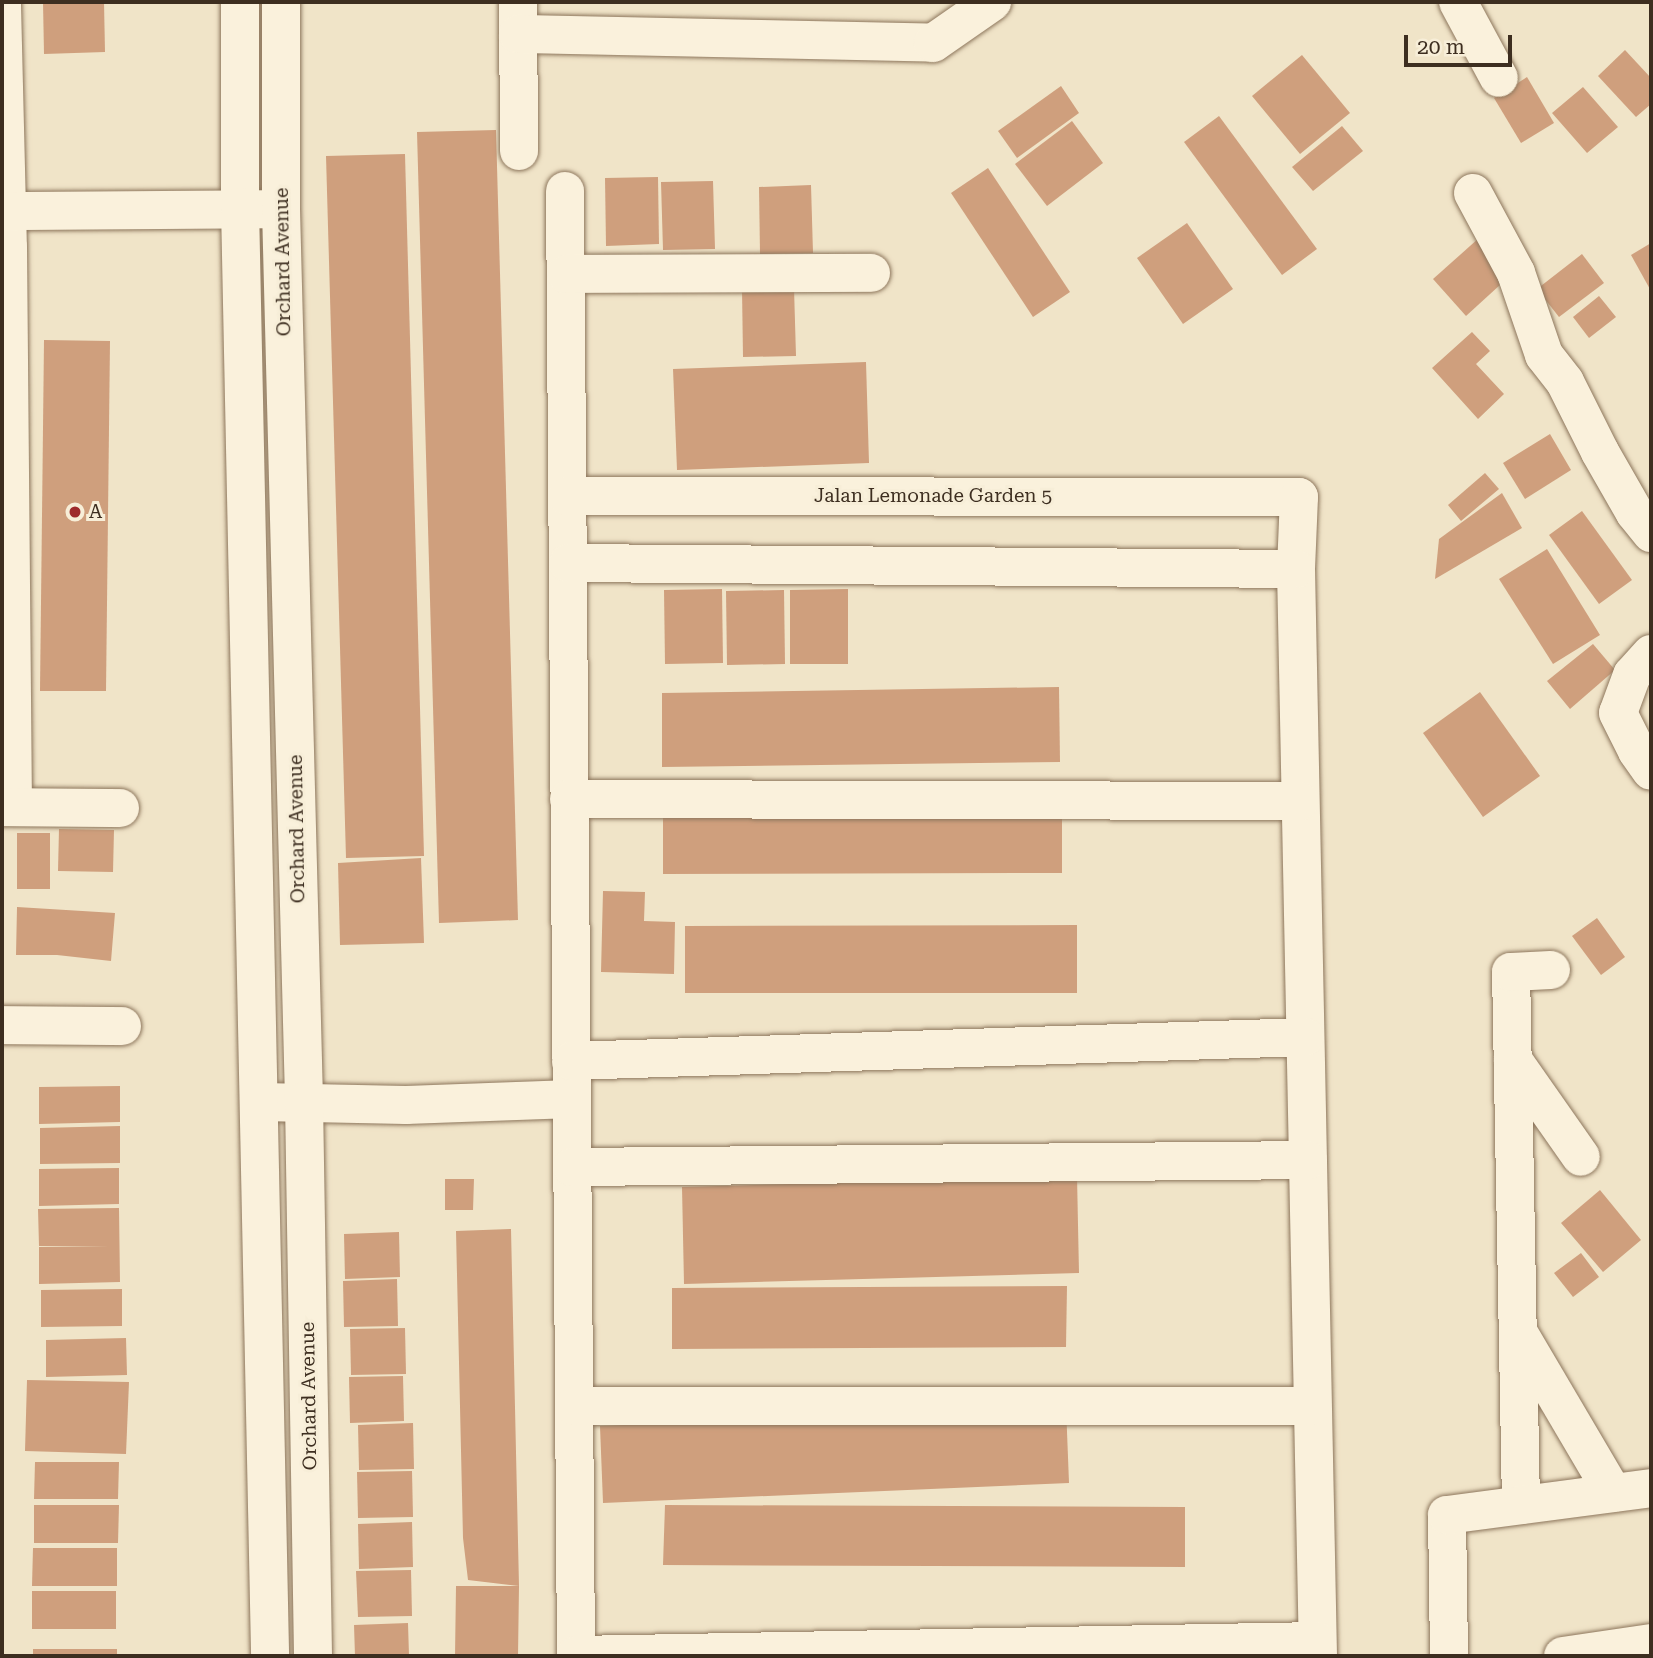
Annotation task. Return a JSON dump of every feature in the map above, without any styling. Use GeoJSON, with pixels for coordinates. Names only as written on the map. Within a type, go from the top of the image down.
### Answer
{"type":"FeatureCollection","features":[{"type":"Feature","properties":{"kind":"street"},"geometry":{"type":"LineString","coordinates":[[240,2],[240,207],[261,1102],[270,1656]]}},
{"type":"Feature","properties":{"kind":"street","name":"Orchard Avenue"},"geometry":{"type":"LineString","coordinates":[[281,2],[281,209],[304,1101],[313,1656]]}},
{"type":"Feature","properties":{"kind":"street"},"geometry":{"type":"LineString","coordinates":[[519,150],[518,18],[933,43],[992,2]]}},
{"type":"Feature","properties":{"kind":"street"},"geometry":{"type":"LineString","coordinates":[[2,5],[8,807],[120,808]]}},
{"type":"Feature","properties":{"kind":"street"},"geometry":{"type":"LineString","coordinates":[[1466,5],[1499,78]]}},
{"type":"Feature","properties":{"kind":"street"},"geometry":{"type":"LineString","coordinates":[[565,191],[576,1655],[1318,1648],[1296,569],[568,563]]}},
{"type":"Feature","properties":{"kind":"street"},"geometry":{"type":"LineString","coordinates":[[1473,192],[1516,273],[1544,355],[1565,382],[1600,452],[1635,513],[1651,533]]}},
{"type":"Feature","properties":{"kind":"street"},"geometry":{"type":"LineString","coordinates":[[5,212],[240,207],[281,209]]}},
{"type":"Feature","properties":{"kind":"street"},"geometry":{"type":"LineString","coordinates":[[566,274],[871,272]]}},
{"type":"Feature","properties":{"kind":"street","name":"Jalan Lemonade Garden 5"},"geometry":{"type":"LineString","coordinates":[[567,496],[1299,497],[1296,569]]}},
{"type":"Feature","properties":{"kind":"street"},"geometry":{"type":"LineString","coordinates":[[1651,654],[1632,675],[1618,713],[1637,751],[1651,771]]}},
{"type":"Feature","properties":{"kind":"street"},"geometry":{"type":"LineString","coordinates":[[569,799],[1300,801]]}},
{"type":"Feature","properties":{"kind":"street"},"geometry":{"type":"LineString","coordinates":[[1521,1505],[1511,972],[1551,970]]}},
{"type":"Feature","properties":{"kind":"street"},"geometry":{"type":"LineString","coordinates":[[2,1025],[122,1026]]}},
{"type":"Feature","properties":{"kind":"street"},"geometry":{"type":"LineString","coordinates":[[571,1061],[1305,1037]]}},
{"type":"Feature","properties":{"kind":"street"},"geometry":{"type":"LineString","coordinates":[[1513,1060],[1581,1157]]}},
{"type":"Feature","properties":{"kind":"street"},"geometry":{"type":"LineString","coordinates":[[261,1102],[406,1105],[572,1099]]}},
{"type":"Feature","properties":{"kind":"street"},"geometry":{"type":"LineString","coordinates":[[572,1167],[1308,1160]]}},
{"type":"Feature","properties":{"kind":"street"},"geometry":{"type":"LineString","coordinates":[[1518,1332],[1613,1493]]}},
{"type":"Feature","properties":{"kind":"street"},"geometry":{"type":"LineString","coordinates":[[574,1406],[1312,1406]]}},
{"type":"Feature","properties":{"kind":"street"},"geometry":{"type":"LineString","coordinates":[[1449,1656],[1447,1515],[1651,1488]]}},
{"type":"Feature","properties":{"kind":"street"},"geometry":{"type":"LineString","coordinates":[[1563,1656],[1651,1643]]}},
{"type":"Feature","properties":{"kind":"building"},"geometry":{"type":"Polygon","coordinates":[[[43,2],[104,2],[105,52],[44,54],[43,2]]]}},
{"type":"Feature","properties":{"kind":"building"},"geometry":{"type":"Polygon","coordinates":[[[1625,50],[1651,78],[1651,104],[1636,117],[1598,76],[1625,50]]]}},
{"type":"Feature","properties":{"kind":"building"},"geometry":{"type":"Polygon","coordinates":[[[1302,55],[1350,113],[1300,154],[1252,96],[1302,55]]]}},
{"type":"Feature","properties":{"kind":"building"},"geometry":{"type":"Polygon","coordinates":[[[1527,77],[1554,123],[1521,143],[1494,98],[1527,77]]]}},
{"type":"Feature","properties":{"kind":"building"},"geometry":{"type":"Polygon","coordinates":[[[1061,86],[1079,113],[1017,158],[998,131],[1061,86]]]}},
{"type":"Feature","properties":{"kind":"building"},"geometry":{"type":"Polygon","coordinates":[[[1583,87],[1618,127],[1587,153],[1552,113],[1583,87]]]}},
{"type":"Feature","properties":{"kind":"building"},"geometry":{"type":"Polygon","coordinates":[[[1219,116],[1317,249],[1282,275],[1184,142],[1219,116]]]}},
{"type":"Feature","properties":{"kind":"building"},"geometry":{"type":"Polygon","coordinates":[[[1072,121],[1103,163],[1047,206],[1015,164],[1072,121]]]}},
{"type":"Feature","properties":{"kind":"building"},"geometry":{"type":"Polygon","coordinates":[[[1342,126],[1363,151],[1313,191],[1292,167],[1342,126]]]}},
{"type":"Feature","properties":{"kind":"building"},"geometry":{"type":"Polygon","coordinates":[[[496,130],[518,920],[439,923],[417,132],[496,130]]]}},
{"type":"Feature","properties":{"kind":"building"},"geometry":{"type":"Polygon","coordinates":[[[405,154],[424,856],[346,858],[326,156],[405,154]]]}},
{"type":"Feature","properties":{"kind":"building"},"geometry":{"type":"Polygon","coordinates":[[[988,168],[1070,292],[1033,317],[951,193],[988,168]]]}},
{"type":"Feature","properties":{"kind":"building"},"geometry":{"type":"Polygon","coordinates":[[[658,177],[659,244],[606,246],[605,178],[658,177]]]}},
{"type":"Feature","properties":{"kind":"building"},"geometry":{"type":"Polygon","coordinates":[[[713,181],[715,249],[663,250],[661,182],[713,181]]]}},
{"type":"Feature","properties":{"kind":"building"},"geometry":{"type":"Polygon","coordinates":[[[811,185],[813,253],[760,254],[759,187],[811,185]]]}},
{"type":"Feature","properties":{"kind":"building"},"geometry":{"type":"Polygon","coordinates":[[[1187,223],[1233,289],[1183,324],[1137,258],[1187,223]]]}},
{"type":"Feature","properties":{"kind":"building"},"geometry":{"type":"Polygon","coordinates":[[[1479,238],[1512,274],[1466,316],[1433,279],[1479,238]]]}},
{"type":"Feature","properties":{"kind":"building"},"geometry":{"type":"Polygon","coordinates":[[[1651,243],[1651,291],[1631,255],[1651,243]]]}},
{"type":"Feature","properties":{"kind":"building"},"geometry":{"type":"Polygon","coordinates":[[[1582,254],[1604,283],[1559,317],[1537,289],[1582,254]]]}},
{"type":"Feature","properties":{"kind":"building"},"geometry":{"type":"Polygon","coordinates":[[[794,288],[796,356],[743,357],[742,289],[794,288]]]}},
{"type":"Feature","properties":{"kind":"building"},"geometry":{"type":"Polygon","coordinates":[[[1599,296],[1616,317],[1589,338],[1573,317],[1599,296]]]}},
{"type":"Feature","properties":{"kind":"building"},"geometry":{"type":"Polygon","coordinates":[[[1472,332],[1490,351],[1476,364],[1504,394],[1478,419],[1432,368],[1472,332]]]}},
{"type":"Feature","properties":{"kind":"building"},"geometry":{"type":"Polygon","coordinates":[[[44,340],[110,341],[106,691],[40,691],[44,340]]]}},
{"type":"Feature","properties":{"kind":"building"},"geometry":{"type":"Polygon","coordinates":[[[866,362],[869,463],[677,470],[673,369],[866,362]]]}},
{"type":"Feature","properties":{"kind":"building"},"geometry":{"type":"Polygon","coordinates":[[[1550,434],[1571,470],[1525,499],[1503,463],[1550,434]]]}},
{"type":"Feature","properties":{"kind":"building"},"geometry":{"type":"Polygon","coordinates":[[[1485,473],[1499,489],[1461,521],[1448,505],[1485,473]]]}},
{"type":"Feature","properties":{"kind":"building"},"geometry":{"type":"Polygon","coordinates":[[[1502,493],[1522,528],[1435,579],[1439,539],[1502,493]]]}},
{"type":"Feature","properties":{"kind":"building"},"geometry":{"type":"Polygon","coordinates":[[[1582,511],[1632,580],[1599,604],[1549,535],[1582,511]]]}},
{"type":"Feature","properties":{"kind":"building"},"geometry":{"type":"Polygon","coordinates":[[[1547,549],[1600,635],[1553,664],[1499,579],[1547,549]]]}},
{"type":"Feature","properties":{"kind":"building"},"geometry":{"type":"Polygon","coordinates":[[[722,589],[723,663],[665,664],[664,590],[722,589]]]}},
{"type":"Feature","properties":{"kind":"building"},"geometry":{"type":"Polygon","coordinates":[[[848,589],[848,664],[790,664],[790,590],[848,589]]]}},
{"type":"Feature","properties":{"kind":"building"},"geometry":{"type":"Polygon","coordinates":[[[784,590],[785,664],[727,665],[726,591],[784,590]]]}},
{"type":"Feature","properties":{"kind":"building"},"geometry":{"type":"Polygon","coordinates":[[[1593,644],[1615,670],[1570,709],[1547,681],[1593,644]]]}},
{"type":"Feature","properties":{"kind":"building"},"geometry":{"type":"Polygon","coordinates":[[[1059,687],[1060,762],[662,767],[662,693],[1059,687]]]}},
{"type":"Feature","properties":{"kind":"building"},"geometry":{"type":"Polygon","coordinates":[[[1480,692],[1540,776],[1483,817],[1423,733],[1480,692]]]}},
{"type":"Feature","properties":{"kind":"building"},"geometry":{"type":"Polygon","coordinates":[[[1062,807],[1062,873],[663,874],[663,808],[1062,807]]]}},
{"type":"Feature","properties":{"kind":"building"},"geometry":{"type":"Polygon","coordinates":[[[59,829],[114,830],[113,872],[58,871],[59,829]]]}},
{"type":"Feature","properties":{"kind":"building"},"geometry":{"type":"Polygon","coordinates":[[[17,833],[50,833],[50,889],[17,889],[17,833]]]}},
{"type":"Feature","properties":{"kind":"building"},"geometry":{"type":"Polygon","coordinates":[[[421,858],[424,943],[340,945],[338,863],[421,858]]]}},
{"type":"Feature","properties":{"kind":"building"},"geometry":{"type":"Polygon","coordinates":[[[603,891],[645,892],[644,921],[675,922],[674,974],[601,972],[603,891]]]}},
{"type":"Feature","properties":{"kind":"building"},"geometry":{"type":"Polygon","coordinates":[[[17,907],[115,913],[111,961],[57,955],[16,955],[17,907]]]}},
{"type":"Feature","properties":{"kind":"building"},"geometry":{"type":"Polygon","coordinates":[[[1597,918],[1625,957],[1601,975],[1572,936],[1597,918]]]}},
{"type":"Feature","properties":{"kind":"building"},"geometry":{"type":"Polygon","coordinates":[[[1077,925],[1077,993],[685,993],[685,926],[1077,925]]]}},
{"type":"Feature","properties":{"kind":"building"},"geometry":{"type":"Polygon","coordinates":[[[120,1086],[120,1122],[39,1124],[39,1087],[120,1086]]]}},
{"type":"Feature","properties":{"kind":"building"},"geometry":{"type":"Polygon","coordinates":[[[120,1126],[120,1163],[40,1164],[40,1128],[120,1126]]]}},
{"type":"Feature","properties":{"kind":"building"},"geometry":{"type":"Polygon","coordinates":[[[119,1168],[119,1204],[39,1206],[39,1169],[119,1168]]]}},
{"type":"Feature","properties":{"kind":"building"},"geometry":{"type":"Polygon","coordinates":[[[1077,1176],[1079,1273],[684,1284],[682,1187],[1077,1176]]]}},
{"type":"Feature","properties":{"kind":"building"},"geometry":{"type":"Polygon","coordinates":[[[445,1179],[474,1179],[473,1210],[445,1210],[445,1179]]]}},
{"type":"Feature","properties":{"kind":"building"},"geometry":{"type":"Polygon","coordinates":[[[1600,1190],[1641,1240],[1603,1272],[1561,1223],[1600,1190]]]}},
{"type":"Feature","properties":{"kind":"building"},"geometry":{"type":"Polygon","coordinates":[[[119,1208],[120,1282],[39,1284],[39,1247],[109,1246],[39,1246],[38,1209],[119,1208]]]}},
{"type":"Feature","properties":{"kind":"building"},"geometry":{"type":"Polygon","coordinates":[[[511,1229],[519,1586],[468,1580],[463,1538],[456,1231],[511,1229]]]}},
{"type":"Feature","properties":{"kind":"building"},"geometry":{"type":"Polygon","coordinates":[[[399,1232],[400,1277],[345,1279],[344,1234],[399,1232]]]}},
{"type":"Feature","properties":{"kind":"building"},"geometry":{"type":"Polygon","coordinates":[[[1581,1253],[1599,1277],[1573,1297],[1554,1273],[1581,1253]]]}},
{"type":"Feature","properties":{"kind":"building"},"geometry":{"type":"Polygon","coordinates":[[[397,1279],[398,1326],[344,1327],[343,1281],[397,1279]]]}},
{"type":"Feature","properties":{"kind":"building"},"geometry":{"type":"Polygon","coordinates":[[[1067,1286],[1066,1347],[672,1349],[672,1288],[1067,1286]]]}},
{"type":"Feature","properties":{"kind":"building"},"geometry":{"type":"Polygon","coordinates":[[[122,1289],[122,1326],[41,1327],[41,1290],[122,1289]]]}},
{"type":"Feature","properties":{"kind":"building"},"geometry":{"type":"Polygon","coordinates":[[[405,1328],[406,1374],[351,1375],[350,1329],[405,1328]]]}},
{"type":"Feature","properties":{"kind":"building"},"geometry":{"type":"Polygon","coordinates":[[[126,1338],[127,1375],[46,1377],[46,1340],[126,1338]]]}},
{"type":"Feature","properties":{"kind":"building"},"geometry":{"type":"Polygon","coordinates":[[[403,1376],[404,1421],[350,1423],[349,1377],[403,1376]]]}},
{"type":"Feature","properties":{"kind":"building"},"geometry":{"type":"Polygon","coordinates":[[[27,1380],[129,1382],[126,1454],[25,1451],[27,1380]]]}},
{"type":"Feature","properties":{"kind":"building"},"geometry":{"type":"Polygon","coordinates":[[[1066,1406],[1069,1483],[603,1503],[600,1426],[1066,1406]]]}},
{"type":"Feature","properties":{"kind":"building"},"geometry":{"type":"Polygon","coordinates":[[[413,1423],[414,1469],[359,1470],[358,1425],[413,1423]]]}},
{"type":"Feature","properties":{"kind":"building"},"geometry":{"type":"Polygon","coordinates":[[[35,1462],[119,1462],[118,1499],[34,1499],[35,1462]]]}},
{"type":"Feature","properties":{"kind":"building"},"geometry":{"type":"Polygon","coordinates":[[[412,1471],[413,1517],[358,1518],[357,1472],[412,1471]]]}},
{"type":"Feature","properties":{"kind":"building"},"geometry":{"type":"Polygon","coordinates":[[[34,1505],[119,1505],[118,1543],[34,1543],[34,1505]]]}},
{"type":"Feature","properties":{"kind":"building"},"geometry":{"type":"Polygon","coordinates":[[[665,1505],[1185,1507],[1185,1567],[663,1565],[665,1505]]]}},
{"type":"Feature","properties":{"kind":"building"},"geometry":{"type":"Polygon","coordinates":[[[412,1522],[413,1567],[359,1569],[358,1524],[412,1522]]]}},
{"type":"Feature","properties":{"kind":"building"},"geometry":{"type":"Polygon","coordinates":[[[33,1548],[117,1548],[117,1586],[32,1586],[33,1548]]]}},
{"type":"Feature","properties":{"kind":"building"},"geometry":{"type":"Polygon","coordinates":[[[411,1570],[412,1616],[358,1617],[356,1571],[411,1570]]]}},
{"type":"Feature","properties":{"kind":"building"},"geometry":{"type":"Polygon","coordinates":[[[456,1586],[519,1586],[518,1656],[455,1656],[456,1586]]]}},
{"type":"Feature","properties":{"kind":"building"},"geometry":{"type":"Polygon","coordinates":[[[32,1591],[116,1591],[116,1629],[32,1629],[32,1591]]]}},
{"type":"Feature","properties":{"kind":"building"},"geometry":{"type":"Polygon","coordinates":[[[408,1623],[409,1656],[355,1656],[354,1625],[408,1623]]]}},
{"type":"Feature","properties":{"kind":"building"},"geometry":{"type":"Polygon","coordinates":[[[33,1649],[117,1649],[117,1656],[33,1656],[33,1649]]]}},
{"type":"Feature","properties":{"kind":"place","name":"A"},"geometry":{"type":"Point","coordinates":[75,512]}}]}
